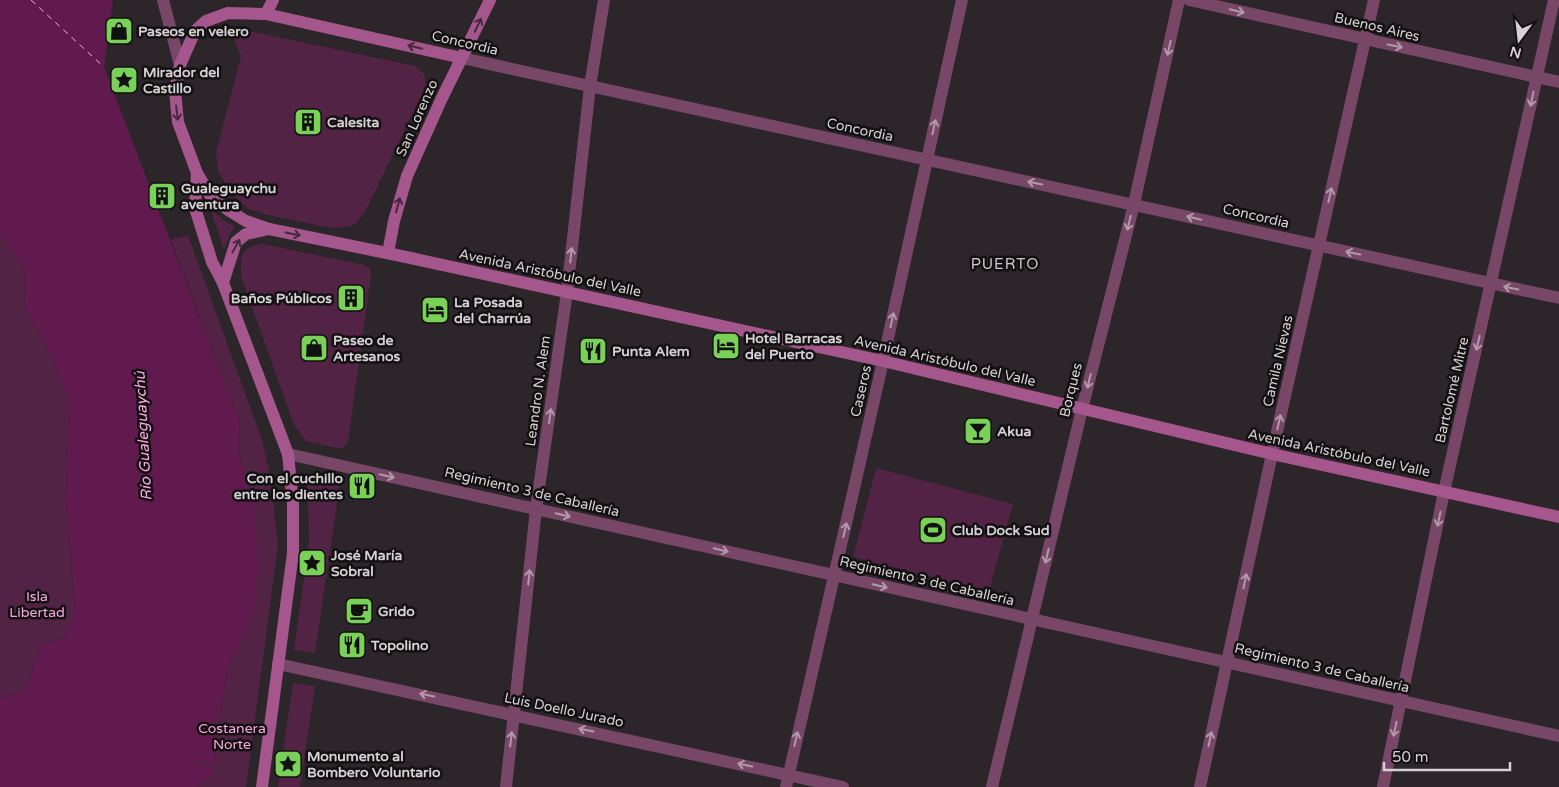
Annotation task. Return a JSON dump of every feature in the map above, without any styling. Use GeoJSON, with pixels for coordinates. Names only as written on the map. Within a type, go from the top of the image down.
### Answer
{"type":"FeatureCollection","features":[{"type":"Feature","properties":{"kind":"main road"},"geometry":{"type":"LineString","coordinates":[[266,14],[273,0]]}},
{"type":"Feature","properties":{"kind":"main road","name":"San Lorenzo"},"geometry":{"type":"LineString","coordinates":[[388,253],[394,221],[407,176],[490,0]]}},
{"type":"Feature","properties":{"kind":"main road","name":"Concordia"},"geometry":{"type":"LineString","coordinates":[[197,173],[178,122],[175,91],[180,65],[196,31],[206,21],[228,13],[266,14],[462,58]]}},
{"type":"Feature","properties":{"kind":"main road"},"geometry":{"type":"LineString","coordinates":[[197,173],[195,208],[212,262],[223,283],[288,454],[293,504],[293,553],[262,787]]}},
{"type":"Feature","properties":{"kind":"main road","name":"Avenida Aristóbulo del Valle"},"geometry":{"type":"LineString","coordinates":[[197,173],[210,195],[228,210],[246,221],[269,229],[388,253],[883,361],[1272,454],[1559,517]]}},
{"type":"Feature","properties":{"kind":"main road"},"geometry":{"type":"LineString","coordinates":[[223,283],[236,242],[246,234],[269,229]]}},
{"type":"Feature","properties":{"kind":"street"},"geometry":{"type":"LineString","coordinates":[[163,0],[180,65]]}},
{"type":"Feature","properties":{"kind":"street","name":"Leandro N. Alem"},"geometry":{"type":"LineString","coordinates":[[506,787],[536,509],[567,292],[590,86],[604,0]]}},
{"type":"Feature","properties":{"kind":"street","name":"Caseros"},"geometry":{"type":"LineString","coordinates":[[787,781],[883,361],[962,0]]}},
{"type":"Feature","properties":{"kind":"street","name":"Borques"},"geometry":{"type":"LineString","coordinates":[[992,787],[1082,410],[1134,204],[1179,0]]}},
{"type":"Feature","properties":{"kind":"street","name":"Buenos Aires"},"geometry":{"type":"LineString","coordinates":[[1189,0],[1559,82]]}},
{"type":"Feature","properties":{"kind":"street","name":"Camila Nievas"},"geometry":{"type":"LineString","coordinates":[[1200,787],[1272,454],[1374,0]]}},
{"type":"Feature","properties":{"kind":"street","name":"Bartolomé Mitre"},"geometry":{"type":"LineString","coordinates":[[1383,787],[1444,492],[1554,0]]}},
{"type":"Feature","properties":{"kind":"street","name":"Concordia"},"geometry":{"type":"LineString","coordinates":[[462,58],[1559,298]]}},
{"type":"Feature","properties":{"kind":"street","name":"Regimiento 3 de Caballería"},"geometry":{"type":"LineString","coordinates":[[288,454],[1559,736]]}},
{"type":"Feature","properties":{"kind":"street","name":"Luis Doello Jurado"},"geometry":{"type":"LineString","coordinates":[[278,664],[514,714],[787,781],[843,787]]}},
{"type":"Feature","properties":{"kind":"green space"},"geometry":{"type":"Polygon","coordinates":[[[249,31],[415,66],[424,74],[426,86],[364,214],[354,225],[342,228],[326,227],[264,214],[247,208],[231,193],[218,171],[216,152],[241,56],[234,39],[238,33],[249,31]]]}},
{"type":"Feature","properties":{"kind":"green space"},"geometry":{"type":"Polygon","coordinates":[[[211,210],[235,227],[224,250],[211,210]]]}},
{"type":"Feature","properties":{"kind":"green space","name":"Isla Libertad"},"geometry":{"type":"Polygon","coordinates":[[[0,235],[20,261],[26,275],[24,306],[50,353],[69,400],[66,501],[75,610],[66,638],[40,645],[26,690],[0,698],[0,235]]]}},
{"type":"Feature","properties":{"kind":"green space","name":"Costanera Norte"},"geometry":{"type":"Polygon","coordinates":[[[188,235],[262,440],[270,474],[278,545],[246,787],[197,787],[212,775],[215,769],[196,764],[196,760],[216,764],[212,729],[220,714],[229,663],[238,648],[252,496],[238,451],[240,423],[171,240],[188,235]]]}},
{"type":"Feature","properties":{"kind":"green space"},"geometry":{"type":"Polygon","coordinates":[[[263,244],[364,265],[370,269],[371,275],[348,442],[341,449],[306,441],[294,425],[241,276],[243,253],[250,247],[263,244]]]}},
{"type":"Feature","properties":{"kind":"green space","name":"Club Dock Sud"},"geometry":{"type":"Polygon","coordinates":[[[876,468],[1013,504],[989,591],[853,557],[876,468]]]}},
{"type":"Feature","properties":{"kind":"green space"},"geometry":{"type":"Polygon","coordinates":[[[307,477],[340,484],[315,653],[294,650],[309,542],[307,477]]]}},
{"type":"Feature","properties":{"kind":"green space"},"geometry":{"type":"Polygon","coordinates":[[[293,683],[315,686],[300,787],[278,787],[293,683]]]}},
{"type":"Feature","properties":{"kind":"water","name":"Río Gualeguaychú"},"geometry":{"type":"Polygon","coordinates":[[[0,0],[113,0],[104,67],[240,423],[238,451],[252,496],[259,564],[253,613],[238,648],[229,663],[220,714],[212,729],[216,764],[196,761],[196,764],[215,768],[212,775],[197,787],[0,787],[0,698],[26,690],[40,645],[66,638],[75,609],[66,501],[69,400],[50,353],[24,306],[26,275],[20,261],[0,235],[0,0]]]}},
{"type":"Feature","properties":{"kind":"ferry route"},"geometry":{"type":"LineString","coordinates":[[31,0],[104,67]]}},
{"type":"Feature","properties":{"kind":"place","name":"Paseos en velero"},"geometry":{"type":"Point","coordinates":[119,31]}},
{"type":"Feature","properties":{"kind":"place","name":"Mirador del Castillo"},"geometry":{"type":"Point","coordinates":[124,80]}},
{"type":"Feature","properties":{"kind":"place","name":"Calesita"},"geometry":{"type":"Point","coordinates":[308,122]}},
{"type":"Feature","properties":{"kind":"place","name":"Gualeguaychu aventura"},"geometry":{"type":"Point","coordinates":[162,196]}},
{"type":"Feature","properties":{"kind":"place","name":"Baños Públicos"},"geometry":{"type":"Point","coordinates":[351,298]}},
{"type":"Feature","properties":{"kind":"place","name":"La Posada del Charrúa"},"geometry":{"type":"Point","coordinates":[435,310]}},
{"type":"Feature","properties":{"kind":"place","name":"Hotel Barracas del Puerto"},"geometry":{"type":"Point","coordinates":[726,346]}},
{"type":"Feature","properties":{"kind":"place","name":"Paseo de Artesanos"},"geometry":{"type":"Point","coordinates":[314,348]}},
{"type":"Feature","properties":{"kind":"place","name":"Punta Alem"},"geometry":{"type":"Point","coordinates":[593,351]}},
{"type":"Feature","properties":{"kind":"place","name":"Akua"},"geometry":{"type":"Point","coordinates":[978,431]}},
{"type":"Feature","properties":{"kind":"place","name":"Con el cuchillo entre los dientes"},"geometry":{"type":"Point","coordinates":[362,486]}},
{"type":"Feature","properties":{"kind":"place","name":"Club Dock Sud"},"geometry":{"type":"Point","coordinates":[933,530]}},
{"type":"Feature","properties":{"kind":"place","name":"José María Sobral"},"geometry":{"type":"Point","coordinates":[312,563]}},
{"type":"Feature","properties":{"kind":"place","name":"Grido"},"geometry":{"type":"Point","coordinates":[359,611]}},
{"type":"Feature","properties":{"kind":"place","name":"Topolino"},"geometry":{"type":"Point","coordinates":[352,645]}},
{"type":"Feature","properties":{"kind":"place","name":"Monumento al Bombero Voluntario"},"geometry":{"type":"Point","coordinates":[288,764]}},
{"type":"Feature","properties":{"kind":"district","name":"PUERTO"},"geometry":{"type":"Point","coordinates":[1005,264]}}]}
